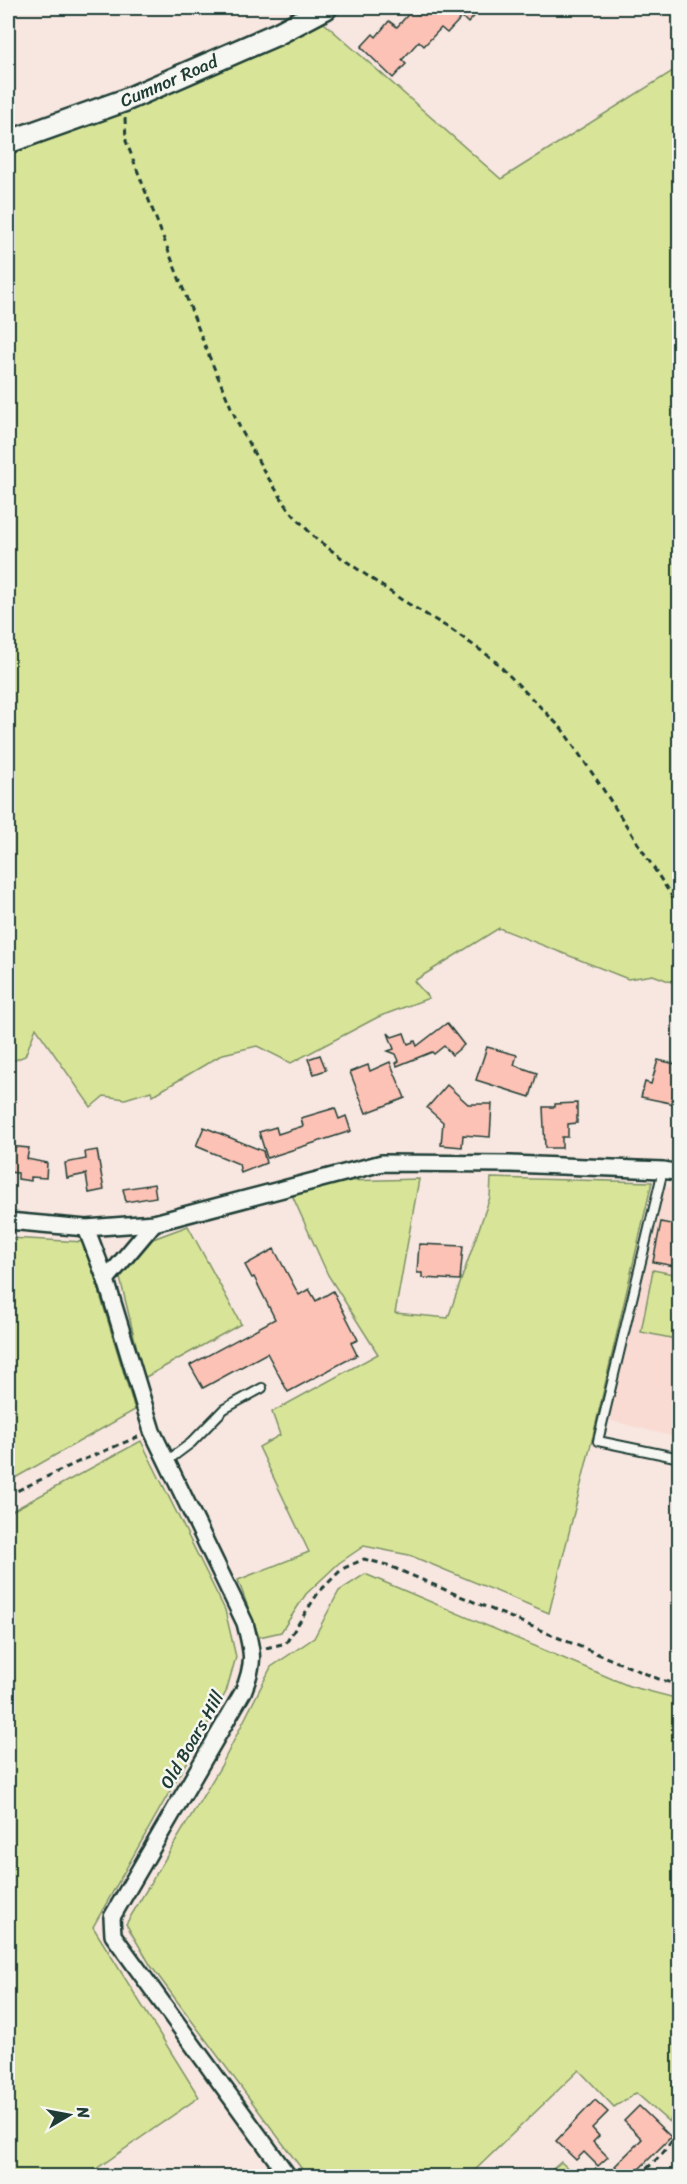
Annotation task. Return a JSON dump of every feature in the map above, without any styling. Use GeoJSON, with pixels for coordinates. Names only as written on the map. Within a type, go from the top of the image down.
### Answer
{"type":"FeatureCollection","features":[{"type":"Feature","properties":{"kind":"main road","name":"Cumnor Road"},"geometry":{"type":"LineString","coordinates":[[8,142],[123,101],[277,34],[326,8]]}},
{"type":"Feature","properties":{"kind":"street"},"geometry":{"type":"LineString","coordinates":[[8,1221],[86,1228],[154,1223],[382,1163],[510,1164],[663,1170],[680,1173]]}},
{"type":"Feature","properties":{"kind":"street"},"geometry":{"type":"LineString","coordinates":[[106,1280],[154,1223]]}},
{"type":"Feature","properties":{"kind":"street","name":"Old Boars Hill"},"geometry":{"type":"LineString","coordinates":[[86,1228],[106,1280],[152,1431],[245,1623],[252,1651],[251,1670],[243,1692],[112,1917],[113,1935],[288,2176]]}},
{"type":"Feature","properties":{"kind":"lane"},"geometry":{"type":"LineString","coordinates":[[663,1170],[598,1441],[680,1458]]}},
{"type":"Feature","properties":{"kind":"lane"},"geometry":{"type":"LineString","coordinates":[[167,1461],[191,1443],[224,1409],[262,1388]]}},
{"type":"Feature","properties":{"kind":"path"},"geometry":{"type":"LineString","coordinates":[[123,101],[126,141],[209,356],[240,428],[265,474],[290,511],[316,539],[345,561],[493,659],[562,729],[680,909]]}},
{"type":"Feature","properties":{"kind":"path"},"geometry":{"type":"LineString","coordinates":[[8,1496],[78,1462],[152,1431]]}},
{"type":"Feature","properties":{"kind":"path"},"geometry":{"type":"LineString","coordinates":[[252,1651],[286,1643],[318,1593],[342,1569],[364,1559],[387,1565],[661,1680],[680,1685]]}},
{"type":"Feature","properties":{"kind":"path"},"geometry":{"type":"LineString","coordinates":[[639,2176],[663,2152],[680,2130]]}},
{"type":"Feature","properties":{"kind":"shaded area"},"geometry":{"type":"Polygon","coordinates":[[[665,1187],[679,1189],[679,1438],[608,1420],[665,1187]]]}},
{"type":"Feature","properties":{"kind":"green space"},"geometry":{"type":"Polygon","coordinates":[[[324,23],[501,179],[679,67],[679,985],[653,975],[628,979],[499,928],[414,981],[429,998],[378,1017],[291,1063],[257,1046],[223,1054],[152,1096],[151,1091],[125,1099],[104,1096],[91,1107],[36,1028],[25,1056],[8,1063],[8,155],[132,110],[324,23]]]}},
{"type":"Feature","properties":{"kind":"green space"},"geometry":{"type":"Polygon","coordinates":[[[491,1178],[652,1182],[549,1613],[409,1555],[364,1546],[339,1563],[306,1594],[281,1632],[259,1637],[238,1580],[309,1552],[259,1447],[280,1435],[272,1412],[378,1354],[328,1275],[292,1195],[345,1181],[419,1179],[395,1313],[448,1318],[490,1197],[491,1178]]]}},
{"type":"Feature","properties":{"kind":"green space"},"geometry":{"type":"Polygon","coordinates":[[[188,1226],[241,1324],[144,1378],[120,1278],[153,1239],[188,1226]]]}},
{"type":"Feature","properties":{"kind":"green space"},"geometry":{"type":"Polygon","coordinates":[[[8,1238],[84,1242],[135,1410],[8,1482],[8,1238]]]}},
{"type":"Feature","properties":{"kind":"green space"},"geometry":{"type":"Polygon","coordinates":[[[653,1270],[679,1275],[679,1322],[676,1339],[641,1332],[653,1270]]]}},
{"type":"Feature","properties":{"kind":"green space"},"geometry":{"type":"Polygon","coordinates":[[[141,1441],[225,1610],[236,1657],[226,1692],[93,1927],[199,2097],[86,2176],[8,2176],[8,1513],[141,1441]]]}},
{"type":"Feature","properties":{"kind":"green space"},"geometry":{"type":"Polygon","coordinates":[[[365,1574],[629,1686],[679,1699],[680,2100],[669,2122],[636,2093],[614,2107],[579,2070],[473,2172],[476,2176],[307,2176],[151,1966],[126,1924],[221,1766],[271,1667],[314,1638],[339,1591],[365,1574]]]}},
{"type":"Feature","properties":{"kind":"green space"},"geometry":{"type":"Polygon","coordinates":[[[561,2162],[576,2176],[545,2176],[561,2162]]]}},
{"type":"Feature","properties":{"kind":"building"},"geometry":{"type":"Polygon","coordinates":[[[423,8],[482,8],[468,23],[462,17],[447,33],[441,28],[424,46],[419,41],[402,60],[406,64],[393,78],[361,47],[373,34],[376,37],[389,21],[397,27],[412,10],[417,14],[423,8]]]}},
{"type":"Feature","properties":{"kind":"building"},"geometry":{"type":"Polygon","coordinates":[[[447,1023],[464,1045],[452,1055],[444,1046],[434,1054],[432,1052],[397,1066],[396,1063],[399,1061],[396,1054],[388,1051],[394,1049],[388,1033],[392,1037],[404,1033],[408,1044],[415,1041],[417,1046],[447,1023]]]}},
{"type":"Feature","properties":{"kind":"building"},"geometry":{"type":"Polygon","coordinates":[[[487,1047],[517,1055],[514,1065],[537,1073],[530,1097],[476,1080],[487,1047]]]}},
{"type":"Feature","properties":{"kind":"building"},"geometry":{"type":"Polygon","coordinates":[[[320,1055],[326,1070],[314,1074],[308,1059],[320,1055]]]}},
{"type":"Feature","properties":{"kind":"building"},"geometry":{"type":"Polygon","coordinates":[[[658,1060],[680,1065],[680,1105],[641,1097],[645,1082],[651,1084],[658,1060]]]}},
{"type":"Feature","properties":{"kind":"building"},"geometry":{"type":"Polygon","coordinates":[[[390,1062],[405,1098],[366,1113],[350,1072],[368,1065],[370,1071],[390,1062]]]}},
{"type":"Feature","properties":{"kind":"building"},"geometry":{"type":"Polygon","coordinates":[[[447,1085],[468,1104],[492,1104],[490,1137],[463,1135],[462,1147],[441,1145],[443,1122],[427,1108],[447,1085]]]}},
{"type":"Feature","properties":{"kind":"building"},"geometry":{"type":"Polygon","coordinates":[[[577,1103],[577,1123],[568,1124],[568,1137],[562,1137],[562,1148],[545,1148],[543,1107],[577,1103]]]}},
{"type":"Feature","properties":{"kind":"building"},"geometry":{"type":"Polygon","coordinates":[[[335,1108],[339,1119],[346,1116],[351,1131],[267,1158],[259,1132],[276,1127],[278,1134],[303,1126],[301,1118],[335,1108]]]}},
{"type":"Feature","properties":{"kind":"building"},"geometry":{"type":"Polygon","coordinates":[[[204,1127],[263,1151],[266,1163],[241,1173],[239,1164],[196,1146],[204,1127]]]}},
{"type":"Feature","properties":{"kind":"building"},"geometry":{"type":"Polygon","coordinates":[[[8,1146],[29,1148],[27,1159],[47,1163],[46,1178],[31,1177],[31,1181],[18,1179],[18,1173],[8,1172],[8,1146]]]}},
{"type":"Feature","properties":{"kind":"building"},"geometry":{"type":"Polygon","coordinates":[[[97,1150],[104,1190],[89,1193],[86,1174],[67,1178],[65,1163],[86,1159],[85,1152],[97,1150]]]}},
{"type":"Feature","properties":{"kind":"building"},"geometry":{"type":"Polygon","coordinates":[[[154,1184],[156,1197],[126,1202],[123,1189],[154,1184]]]}},
{"type":"Feature","properties":{"kind":"building"},"geometry":{"type":"Polygon","coordinates":[[[661,1222],[680,1226],[680,1267],[653,1262],[661,1222]]]}},
{"type":"Feature","properties":{"kind":"building"},"geometry":{"type":"Polygon","coordinates":[[[419,1244],[463,1246],[460,1280],[422,1278],[422,1273],[417,1273],[419,1244]]]}},
{"type":"Feature","properties":{"kind":"building"},"geometry":{"type":"Polygon","coordinates":[[[274,1249],[299,1295],[309,1289],[316,1301],[333,1291],[358,1340],[351,1343],[357,1355],[288,1392],[267,1353],[203,1388],[190,1365],[275,1319],[254,1277],[252,1278],[245,1265],[274,1249]]]}},
{"type":"Feature","properties":{"kind":"building"},"geometry":{"type":"Polygon","coordinates":[[[595,2100],[608,2112],[592,2128],[599,2136],[593,2142],[608,2157],[598,2166],[584,2152],[576,2160],[556,2141],[595,2100]]]}},
{"type":"Feature","properties":{"kind":"building"},"geometry":{"type":"Polygon","coordinates":[[[639,2106],[671,2137],[632,2176],[626,2176],[615,2166],[642,2139],[624,2121],[639,2106]]]}}]}
